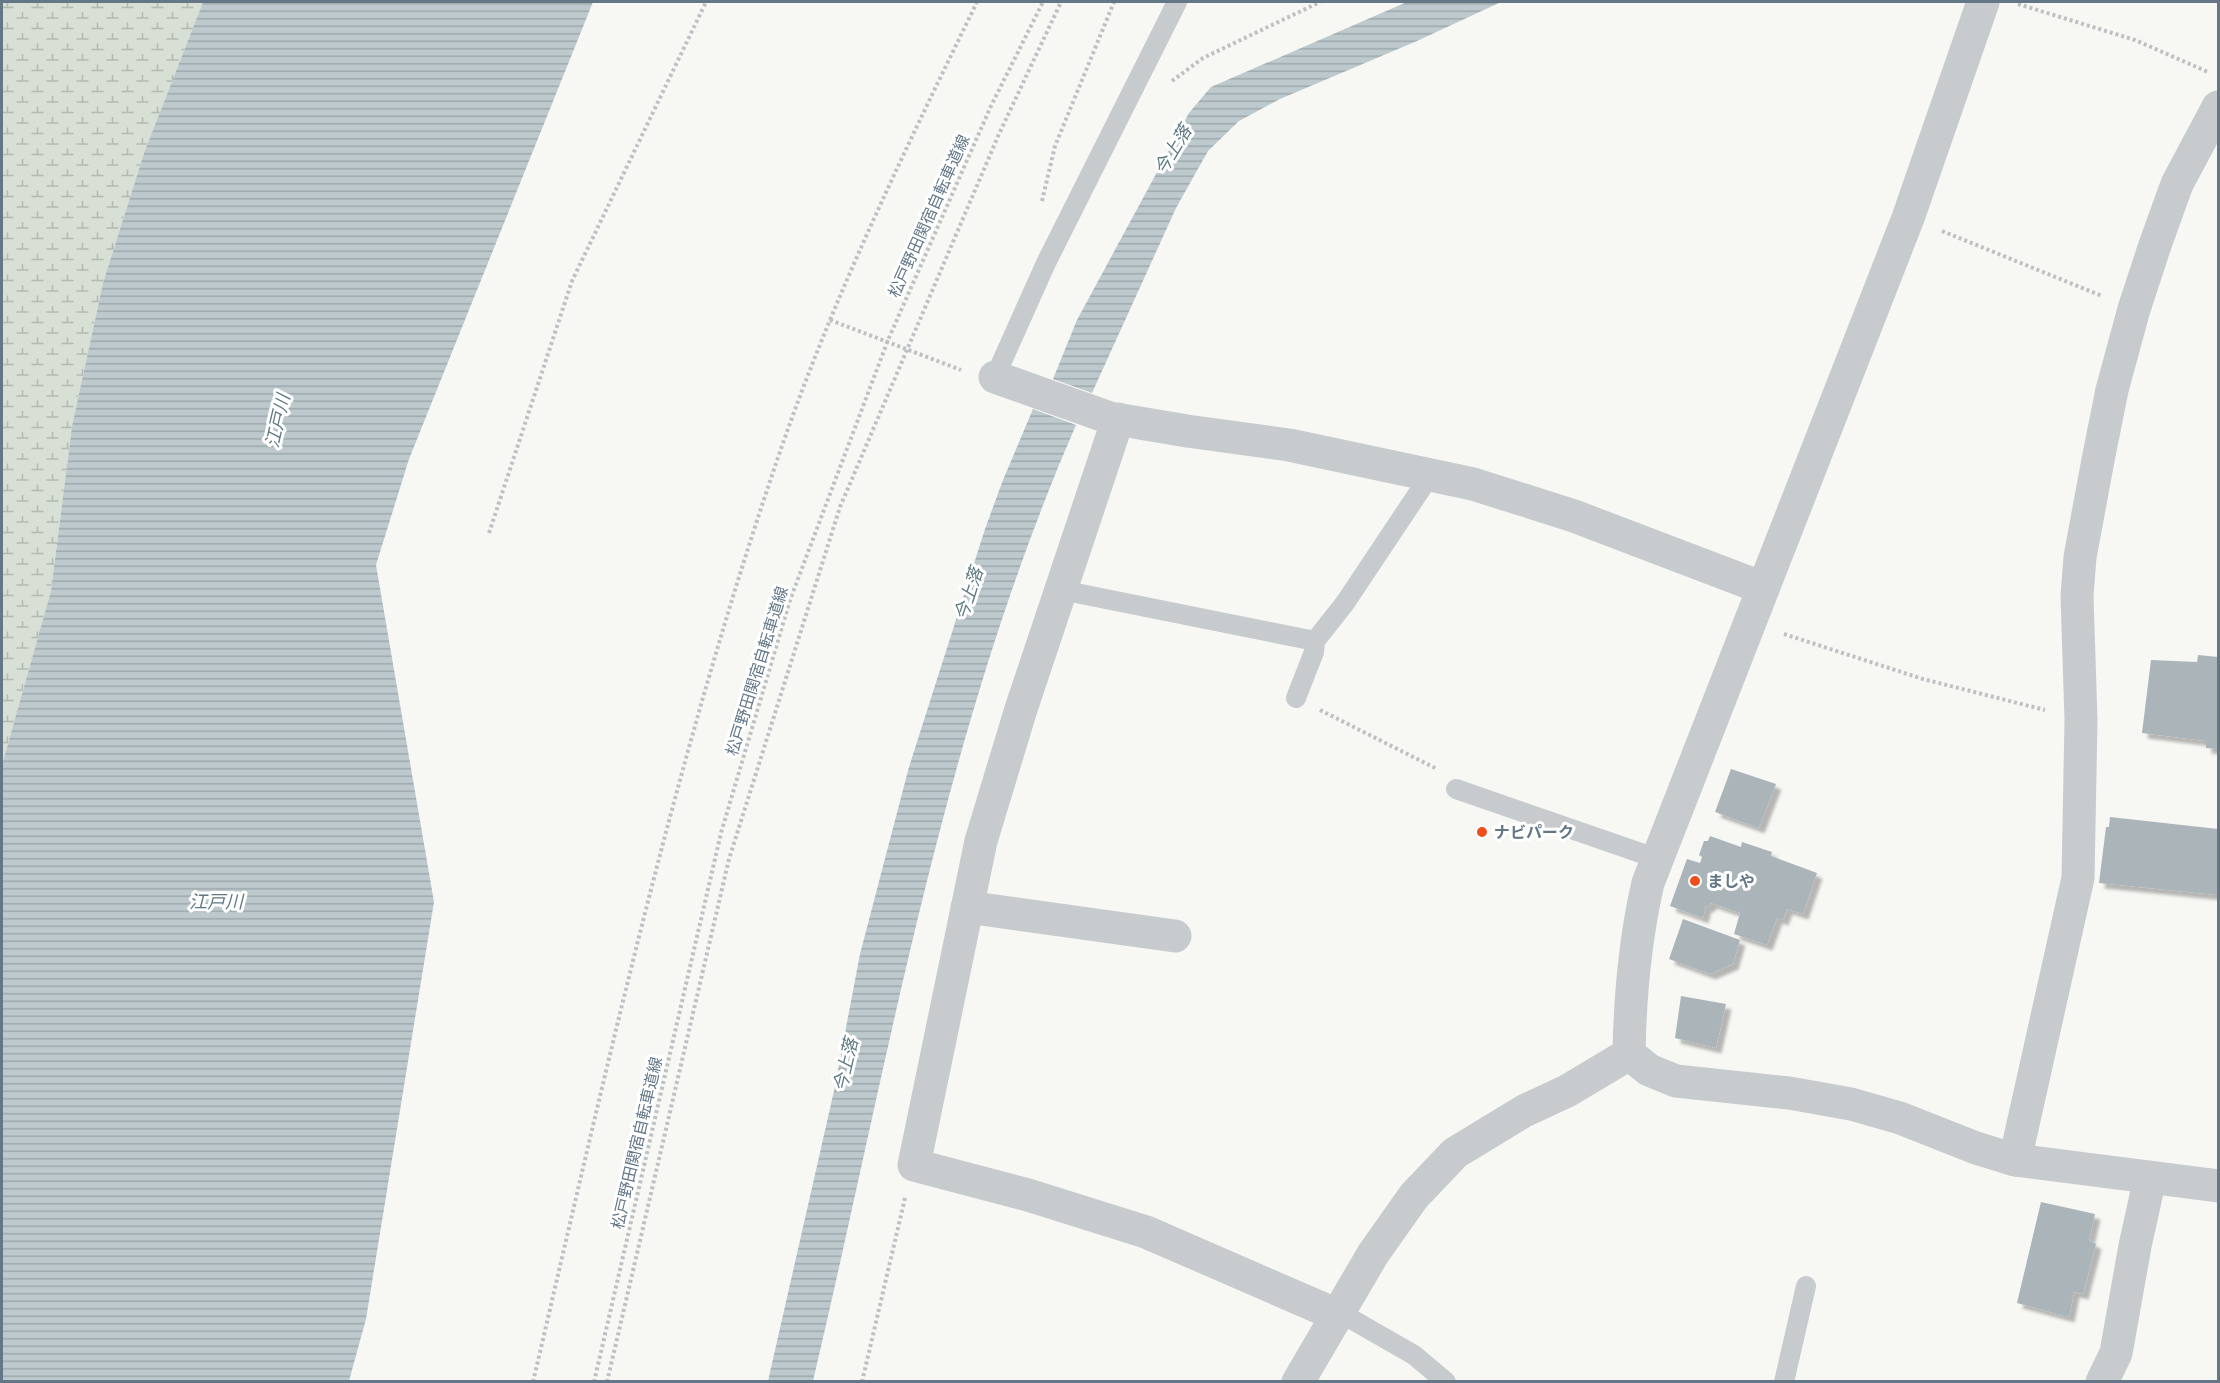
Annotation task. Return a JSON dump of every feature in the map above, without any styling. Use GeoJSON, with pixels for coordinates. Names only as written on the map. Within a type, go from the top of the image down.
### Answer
{"type":"FeatureCollection","features":[{"type":"Feature","properties":{"kind":"street"},"geometry":{"type":"LineString","coordinates":[[1629,1054],[1630,1012],[1641,914],[1648,883],[1908,218],[1983,2]]}},
{"type":"Feature","properties":{"kind":"street"},"geometry":{"type":"LineString","coordinates":[[2015,1160],[2078,878],[2081,720],[2078,596],[2080,557],[2112,390],[2133,309],[2176,184],[2218,107]]}},
{"type":"Feature","properties":{"kind":"street"},"geometry":{"type":"LineString","coordinates":[[995,376],[1114,419],[1289,445],[1431,474],[1527,500],[1763,588]]}},
{"type":"Feature","properties":{"kind":"street"},"geometry":{"type":"LineString","coordinates":[[1114,419],[981,841],[914,1165],[1028,1195],[1146,1232],[1338,1314]]}},
{"type":"Feature","properties":{"kind":"street"},"geometry":{"type":"LineString","coordinates":[[967,907],[1175,936]]}},
{"type":"Feature","properties":{"kind":"street"},"geometry":{"type":"LineString","coordinates":[[1629,1054],[1650,1070],[1676,1081],[1789,1094],[1851,1104],[1900,1118],[1976,1148],[2015,1160],[2218,1186]]}},
{"type":"Feature","properties":{"kind":"street"},"geometry":{"type":"LineString","coordinates":[[1298,1382],[1373,1254],[1414,1196],[1455,1154],[1524,1111],[1567,1091],[1629,1054]]}},
{"type":"Feature","properties":{"kind":"street"},"geometry":{"type":"LineString","coordinates":[[2102,1382],[2116,1353],[2150,1178]]}},
{"type":"Feature","properties":{"kind":"lane"},"geometry":{"type":"LineString","coordinates":[[995,376],[1046,263],[1177,2]]}},
{"type":"Feature","properties":{"kind":"lane"},"geometry":{"type":"LineString","coordinates":[[1296,698],[1314,652],[1315,641],[1345,603],[1431,474]]}},
{"type":"Feature","properties":{"kind":"lane"},"geometry":{"type":"LineString","coordinates":[[1060,590],[1315,641]]}},
{"type":"Feature","properties":{"kind":"lane"},"geometry":{"type":"LineString","coordinates":[[1456,789],[1658,858]]}},
{"type":"Feature","properties":{"kind":"lane"},"geometry":{"type":"LineString","coordinates":[[1784,1382],[1806,1286]]}},
{"type":"Feature","properties":{"kind":"lane"},"geometry":{"type":"LineString","coordinates":[[1338,1314],[1414,1355],[1446,1382]]}},
{"type":"Feature","properties":{"kind":"path"},"geometry":{"type":"LineString","coordinates":[[489,533],[572,281],[706,2]]}},
{"type":"Feature","properties":{"kind":"path"},"geometry":{"type":"LineString","coordinates":[[533,1382],[619,1014],[665,832],[728,615],[784,442],[830,320],[910,141],[977,2]]}},
{"type":"Feature","properties":{"kind":"path","name":"松戸野田関宿自転車道線"},"geometry":{"type":"LineString","coordinates":[[594,1382],[721,833],[790,600],[888,340],[991,106],[1043,2]]}},
{"type":"Feature","properties":{"kind":"path"},"geometry":{"type":"LineString","coordinates":[[607,1382],[729,859],[840,507],[999,134],[1061,2]]}},
{"type":"Feature","properties":{"kind":"path"},"geometry":{"type":"LineString","coordinates":[[1041,204],[1055,146],[1114,2]]}},
{"type":"Feature","properties":{"kind":"path"},"geometry":{"type":"LineString","coordinates":[[1120,117],[1203,58],[1320,2]]}},
{"type":"Feature","properties":{"kind":"path"},"geometry":{"type":"LineString","coordinates":[[2009,2],[2135,40],[2218,77]]}},
{"type":"Feature","properties":{"kind":"path"},"geometry":{"type":"LineString","coordinates":[[1908,218],[2133,309]]}},
{"type":"Feature","properties":{"kind":"path"},"geometry":{"type":"LineString","coordinates":[[830,320],[888,340],[953,368]]}},
{"type":"Feature","properties":{"kind":"path"},"geometry":{"type":"LineString","coordinates":[[1749,623],[1923,679],[2081,720]]}},
{"type":"Feature","properties":{"kind":"path"},"geometry":{"type":"LineString","coordinates":[[1296,698],[1457,780],[1456,789]]}},
{"type":"Feature","properties":{"kind":"path"},"geometry":{"type":"LineString","coordinates":[[862,1382],[914,1165]]}},
{"type":"Feature","properties":{"kind":"green space"},"geometry":{"type":"Polygon","coordinates":[[[2,2],[203,2],[144,153],[103,283],[72,426],[51,591],[2,765],[2,2]]]}},
{"type":"Feature","properties":{"kind":"water","name":"江戸川"},"geometry":{"type":"Polygon","coordinates":[[[203,2],[593,2],[409,459],[376,565],[434,902],[366,1319],[349,1381],[2,1381],[2,765],[51,591],[72,426],[103,283],[144,153],[203,2]]]}},
{"type":"Feature","properties":{"kind":"water","name":"今上落"},"geometry":{"type":"Polygon","coordinates":[[[1407,2],[1501,2],[1417,41],[1280,99],[1239,121],[1208,151],[1176,208],[1092,393],[1053,379],[1077,320],[1189,113],[1211,87],[1407,2]]]}},
{"type":"Feature","properties":{"kind":"water","name":"今上落"},"geometry":{"type":"Polygon","coordinates":[[[1033,409],[1076,425],[1030,540],[989,658],[954,777],[923,897],[813,1381],[768,1381],[834,1091],[860,954],[909,767],[985,529],[1033,409]]]}},
{"type":"Feature","properties":{"kind":"building"},"geometry":{"type":"Polygon","coordinates":[[[2198,655],[2218,657],[2218,749],[2206,748],[2206,741],[2142,733],[2151,660],[2197,662],[2198,655]]]}},
{"type":"Feature","properties":{"kind":"building"},"geometry":{"type":"Polygon","coordinates":[[[1731,769],[1776,784],[1759,828],[1715,812],[1731,769]]]}},
{"type":"Feature","properties":{"kind":"building"},"geometry":{"type":"Polygon","coordinates":[[[2110,817],[2218,829],[2218,895],[2099,883],[2106,827],[2109,827],[2110,817]]]}},
{"type":"Feature","properties":{"kind":"building"},"geometry":{"type":"Polygon","coordinates":[[[1710,836],[1741,847],[1742,842],[1772,852],[1771,856],[1817,873],[1803,914],[1787,909],[1783,920],[1777,918],[1767,945],[1734,934],[1740,913],[1711,903],[1709,907],[1706,906],[1703,918],[1670,906],[1687,859],[1700,863],[1702,857],[1699,855],[1704,841],[1708,841],[1710,836]]]}},
{"type":"Feature","properties":{"kind":"building"},"geometry":{"type":"Polygon","coordinates":[[[1683,919],[1740,940],[1733,964],[1710,974],[1669,959],[1683,919]]]}},
{"type":"Feature","properties":{"kind":"building"},"geometry":{"type":"Polygon","coordinates":[[[1681,996],[1726,1004],[1716,1048],[1675,1038],[1681,996]]]}},
{"type":"Feature","properties":{"kind":"building"},"geometry":{"type":"Polygon","coordinates":[[[2041,1202],[2095,1214],[2089,1240],[2096,1244],[2083,1294],[2074,1292],[2069,1317],[2017,1303],[2041,1202]]]}},
{"type":"Feature","properties":{"kind":"place","name":"ナビパーク"},"geometry":{"type":"Point","coordinates":[1482,832]}},
{"type":"Feature","properties":{"kind":"place","name":"ましや"},"geometry":{"type":"Point","coordinates":[1695,881]}}]}
